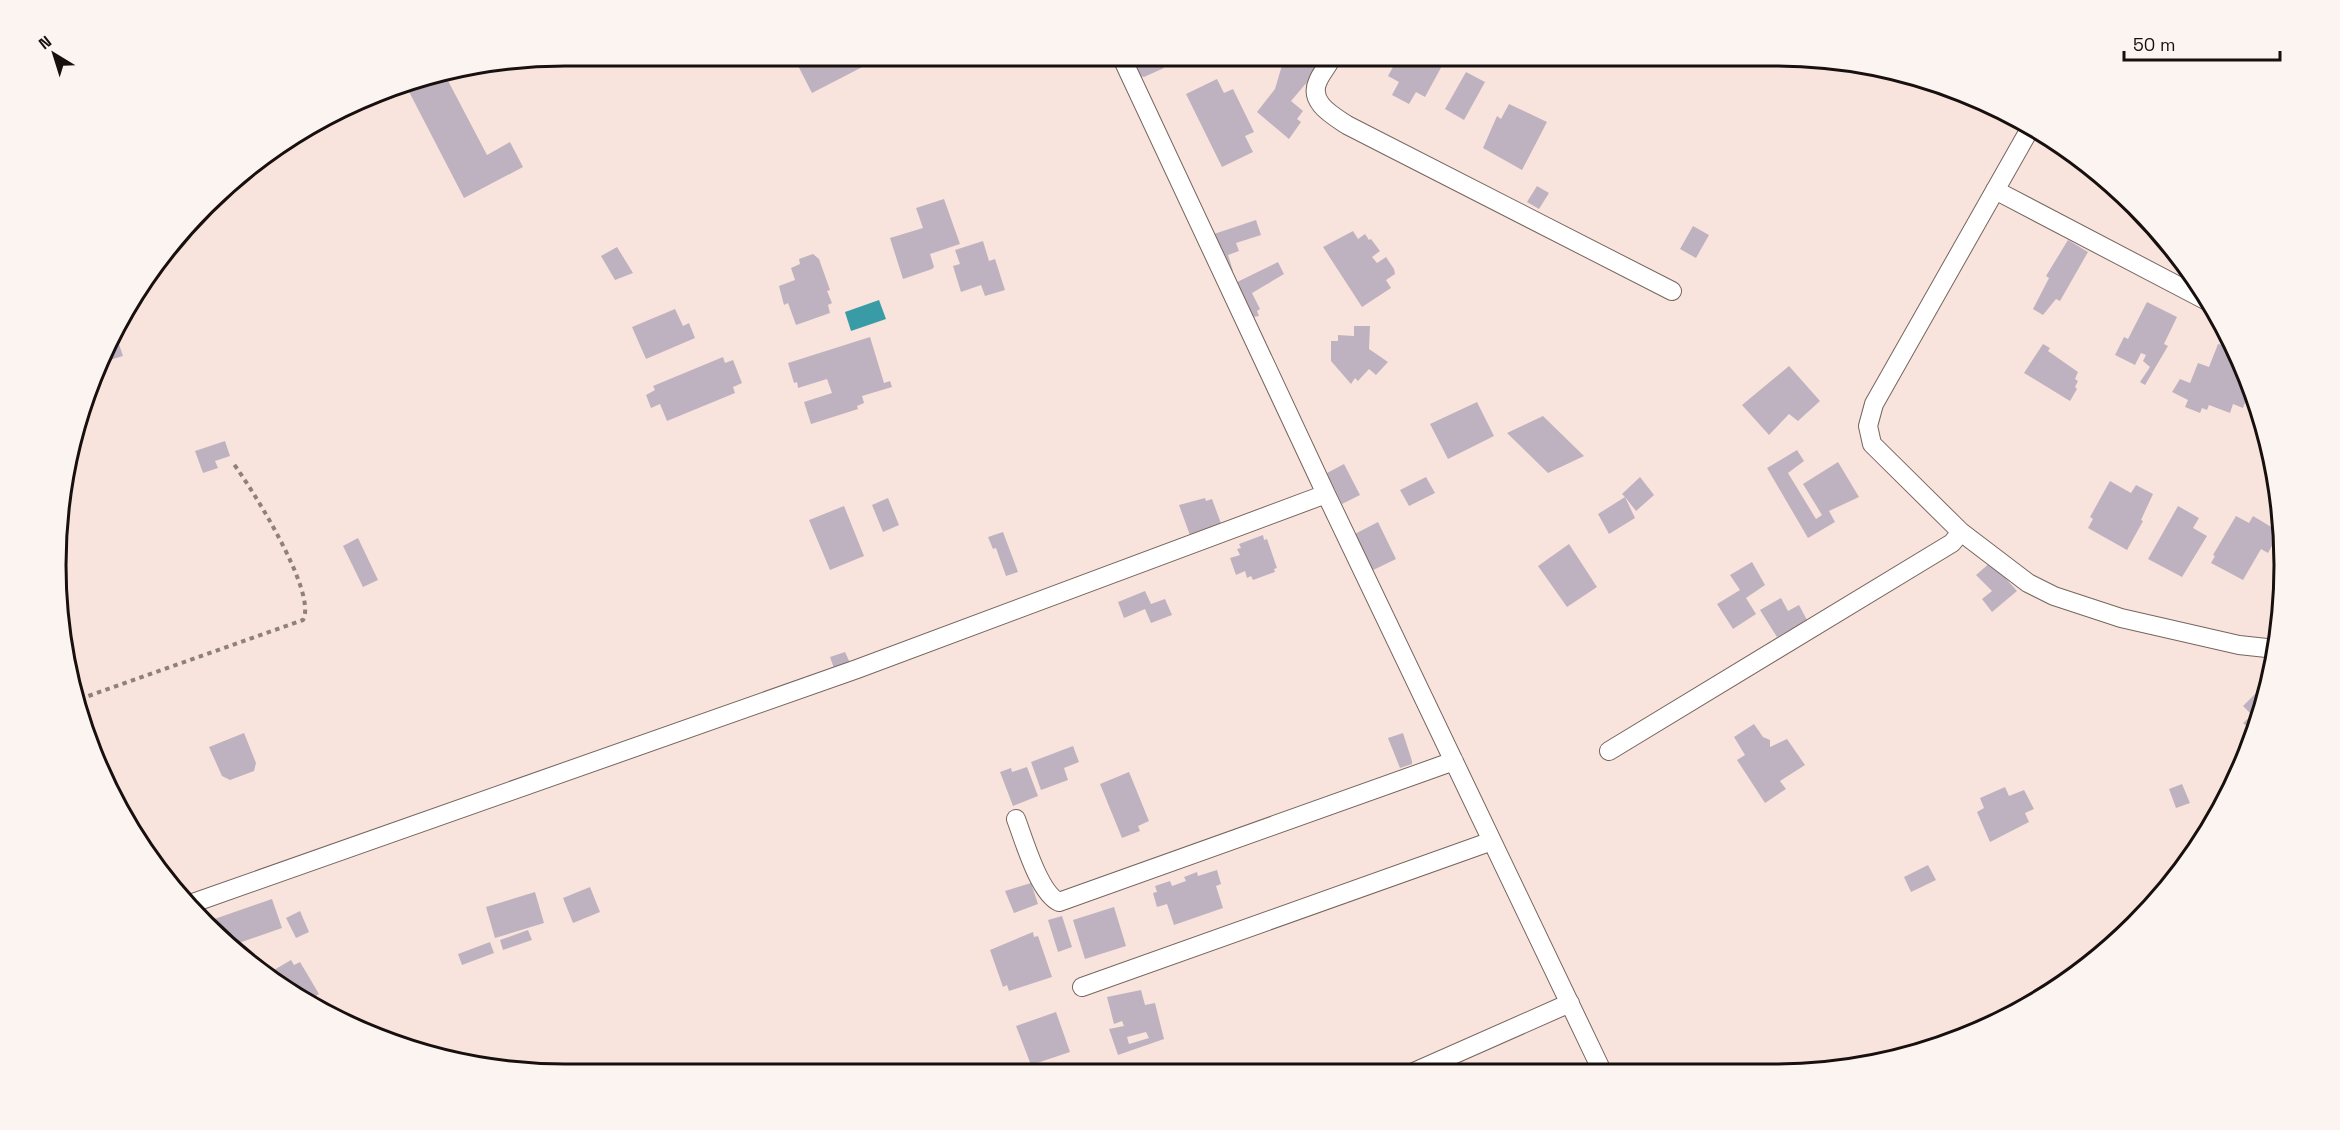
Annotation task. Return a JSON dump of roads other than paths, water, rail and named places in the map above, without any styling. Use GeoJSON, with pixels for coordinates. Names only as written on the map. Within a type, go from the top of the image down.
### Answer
{"type":"FeatureCollection","features":[{"type":"Feature","properties":{"kind":"street"},"geometry":{"type":"LineString","coordinates":[[1126,66],[1326,494],[1599,1064]]}},
{"type":"Feature","properties":{"kind":"street"},"geometry":{"type":"LineString","coordinates":[[1328,66],[1317,82],[1315,91],[1318,101],[1326,111],[1357,130],[1672,291]]}},
{"type":"Feature","properties":{"kind":"street"},"geometry":{"type":"LineString","coordinates":[[2027,135],[1874,404],[1868,426],[1872,444],[1961,532],[2028,583],[2054,596],[2121,618],[2240,645],[2267,648]]}},
{"type":"Feature","properties":{"kind":"street"},"geometry":{"type":"LineString","coordinates":[[1995,190],[2194,294]]}},
{"type":"Feature","properties":{"kind":"street"},"geometry":{"type":"LineString","coordinates":[[197,902],[857,669],[1326,494]]}},
{"type":"Feature","properties":{"kind":"street"},"geometry":{"type":"LineString","coordinates":[[1609,751],[1952,543],[1961,532]]}},
{"type":"Feature","properties":{"kind":"street"},"geometry":{"type":"LineString","coordinates":[[1016,819],[1042,884],[1052,899],[1059,902],[1454,761]]}},
{"type":"Feature","properties":{"kind":"street"},"geometry":{"type":"LineString","coordinates":[[1082,987],[1492,841]]}},
{"type":"Feature","properties":{"kind":"street"},"geometry":{"type":"LineString","coordinates":[[1432,1064],[1570,1003]]}},
{"type":"Feature","properties":{"kind":"water"},"geometry":{"type":"Polygon","coordinates":[[[879,300],[886,319],[851,331],[845,312],[879,300]]]}}]}
